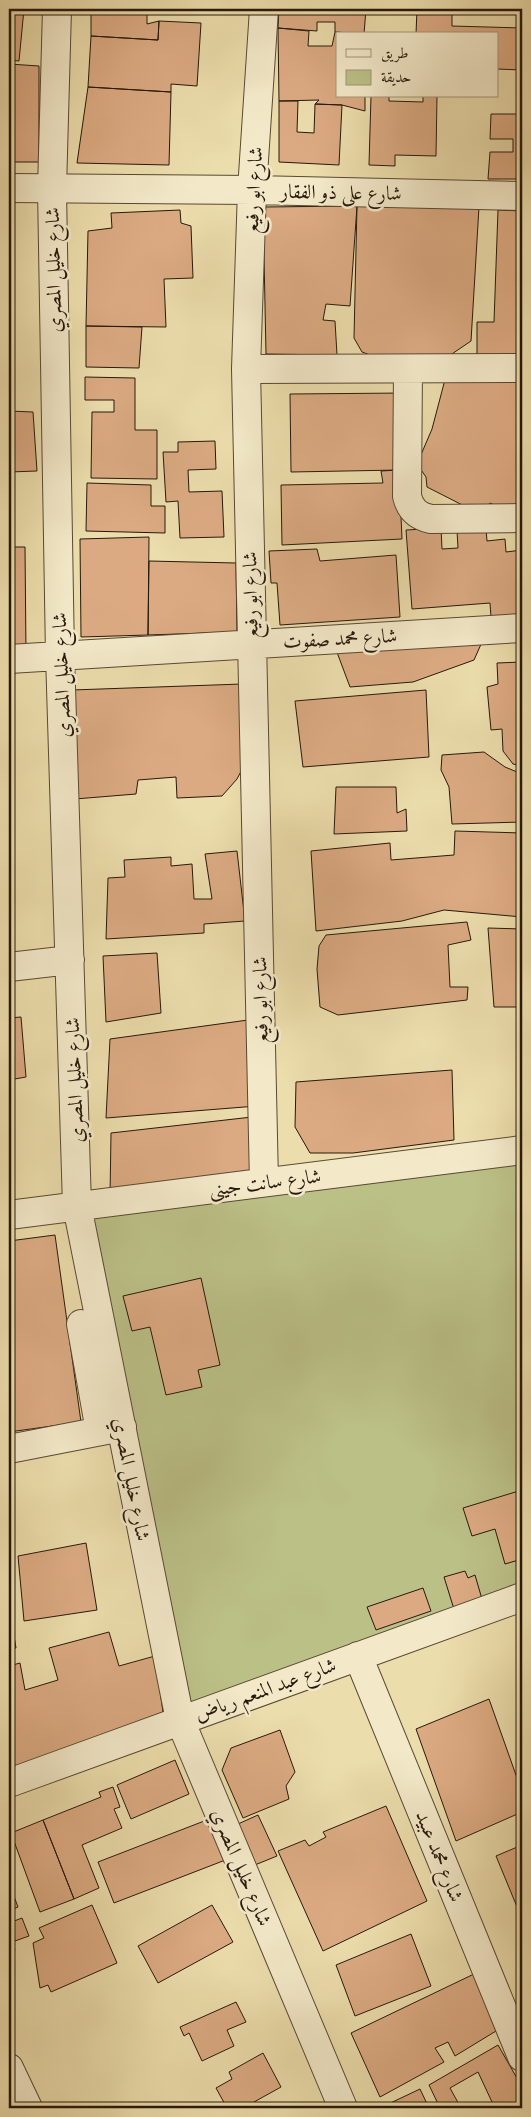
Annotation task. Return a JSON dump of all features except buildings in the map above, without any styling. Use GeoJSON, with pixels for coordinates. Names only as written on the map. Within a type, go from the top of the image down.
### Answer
{"type":"FeatureCollection","features":[{"type":"Feature","properties":{"kind":"street","name":"شارع خليل المصري"},"geometry":{"type":"LineString","coordinates":[[57,9],[52,189],[60,655],[77,1206],[111,1429],[180,1720],[343,2108]]}},
{"type":"Feature","properties":{"kind":"street","name":"شارع ابو رفيع"},"geometry":{"type":"LineString","coordinates":[[264,9],[252,190],[246,369],[264,1182]]}},
{"type":"Feature","properties":{"kind":"street","name":"شارع على ذو الفقار"},"geometry":{"type":"LineString","coordinates":[[9,188],[252,190],[522,196]]}},
{"type":"Feature","properties":{"kind":"street"},"geometry":{"type":"LineString","coordinates":[[408,368],[407,496],[412,509],[424,518],[431,519],[522,518]]}},
{"type":"Feature","properties":{"kind":"street"},"geometry":{"type":"LineString","coordinates":[[246,369],[522,368]]}},
{"type":"Feature","properties":{"kind":"street","name":"شارع محمد صفوت"},"geometry":{"type":"LineString","coordinates":[[9,659],[522,628]]}},
{"type":"Feature","properties":{"kind":"street"},"geometry":{"type":"LineString","coordinates":[[9,967],[70,960]]}},
{"type":"Feature","properties":{"kind":"street","name":"شارع سانت جينى"},"geometry":{"type":"LineString","coordinates":[[9,1215],[522,1150]]}},
{"type":"Feature","properties":{"kind":"street"},"geometry":{"type":"LineString","coordinates":[[9,1448],[111,1429],[81,1324]]}},
{"type":"Feature","properties":{"kind":"street","name":"شارع عبد المنعم رياض"},"geometry":{"type":"LineString","coordinates":[[9,1783],[522,1597]]}},
{"type":"Feature","properties":{"kind":"street","name":"شارع محمد عبيد"},"geometry":{"type":"LineString","coordinates":[[358,1656],[522,2057]]}},
{"type":"Feature","properties":{"kind":"street"},"geometry":{"type":"LineString","coordinates":[[9,2068],[28,2108]]}},
{"type":"Feature","properties":{"kind":"green space"},"geometry":{"type":"Polygon","coordinates":[[[522,1156],[522,1603],[187,1717],[77,1206],[522,1156]]]}}]}
